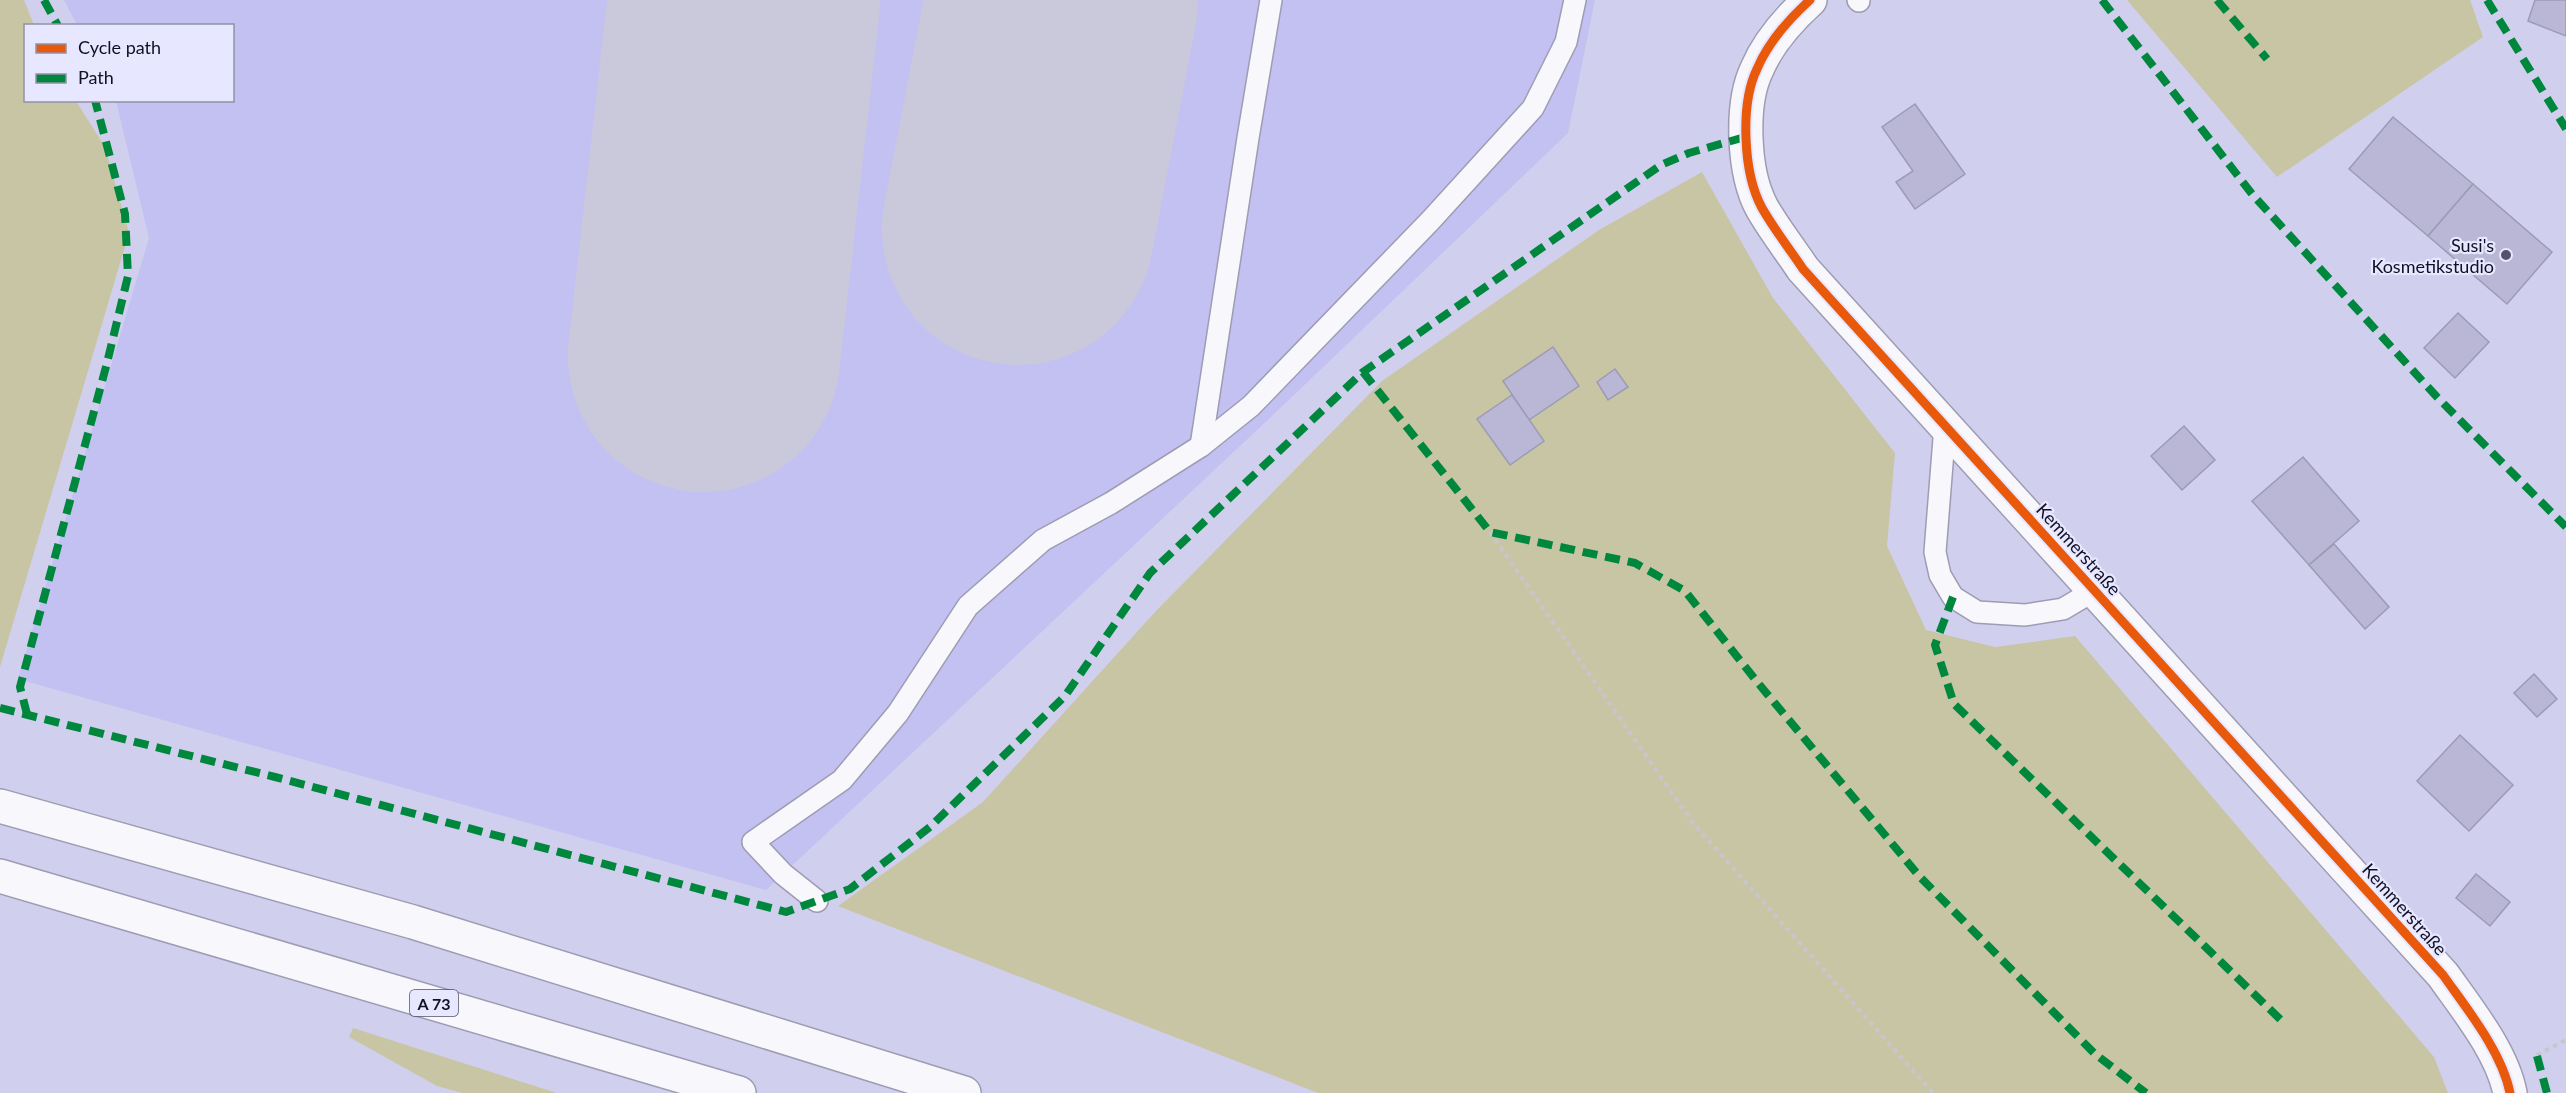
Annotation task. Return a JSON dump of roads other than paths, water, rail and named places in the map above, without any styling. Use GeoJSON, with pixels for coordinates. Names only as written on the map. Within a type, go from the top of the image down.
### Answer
{"type":"FeatureCollection","features":[{"type":"Feature","properties":{"kind":"main road","name":"Kemmerstraße"},"geometry":{"type":"LineString","coordinates":[[1810,0],[1795,13],[1771,44],[1756,70],[1745,136],[1749,171],[1761,206],[1803,268],[2443,975],[2480,1027],[2508,1083],[2510,1093]]}},
{"type":"Feature","properties":{"kind":"main road"},"geometry":{"type":"LineString","coordinates":[[0,806],[413,922],[964,1093]]}},
{"type":"Feature","properties":{"kind":"main road","name":"A 73"},"geometry":{"type":"LineString","coordinates":[[0,876],[739,1093]]}},
{"type":"Feature","properties":{"kind":"lane"},"geometry":{"type":"LineString","coordinates":[[1201,446],[1271,0]]}},
{"type":"Feature","properties":{"kind":"lane"},"geometry":{"type":"LineString","coordinates":[[817,901],[783,874],[753,842],[842,780],[898,713],[968,606],[1034,547],[1111,503],[1201,446],[1251,406],[1431,220],[1533,108],[1566,42],[1575,0]]}},
{"type":"Feature","properties":{"kind":"lane"},"geometry":{"type":"LineString","coordinates":[[1945,426],[1935,552],[1940,575],[1953,597],[1977,612],[2025,615],[2062,609],[2095,590]]}},
{"type":"Feature","properties":{"kind":"place","name":"Susi's Kosmetikstudio"},"geometry":{"type":"Point","coordinates":[2506,255]}}]}
